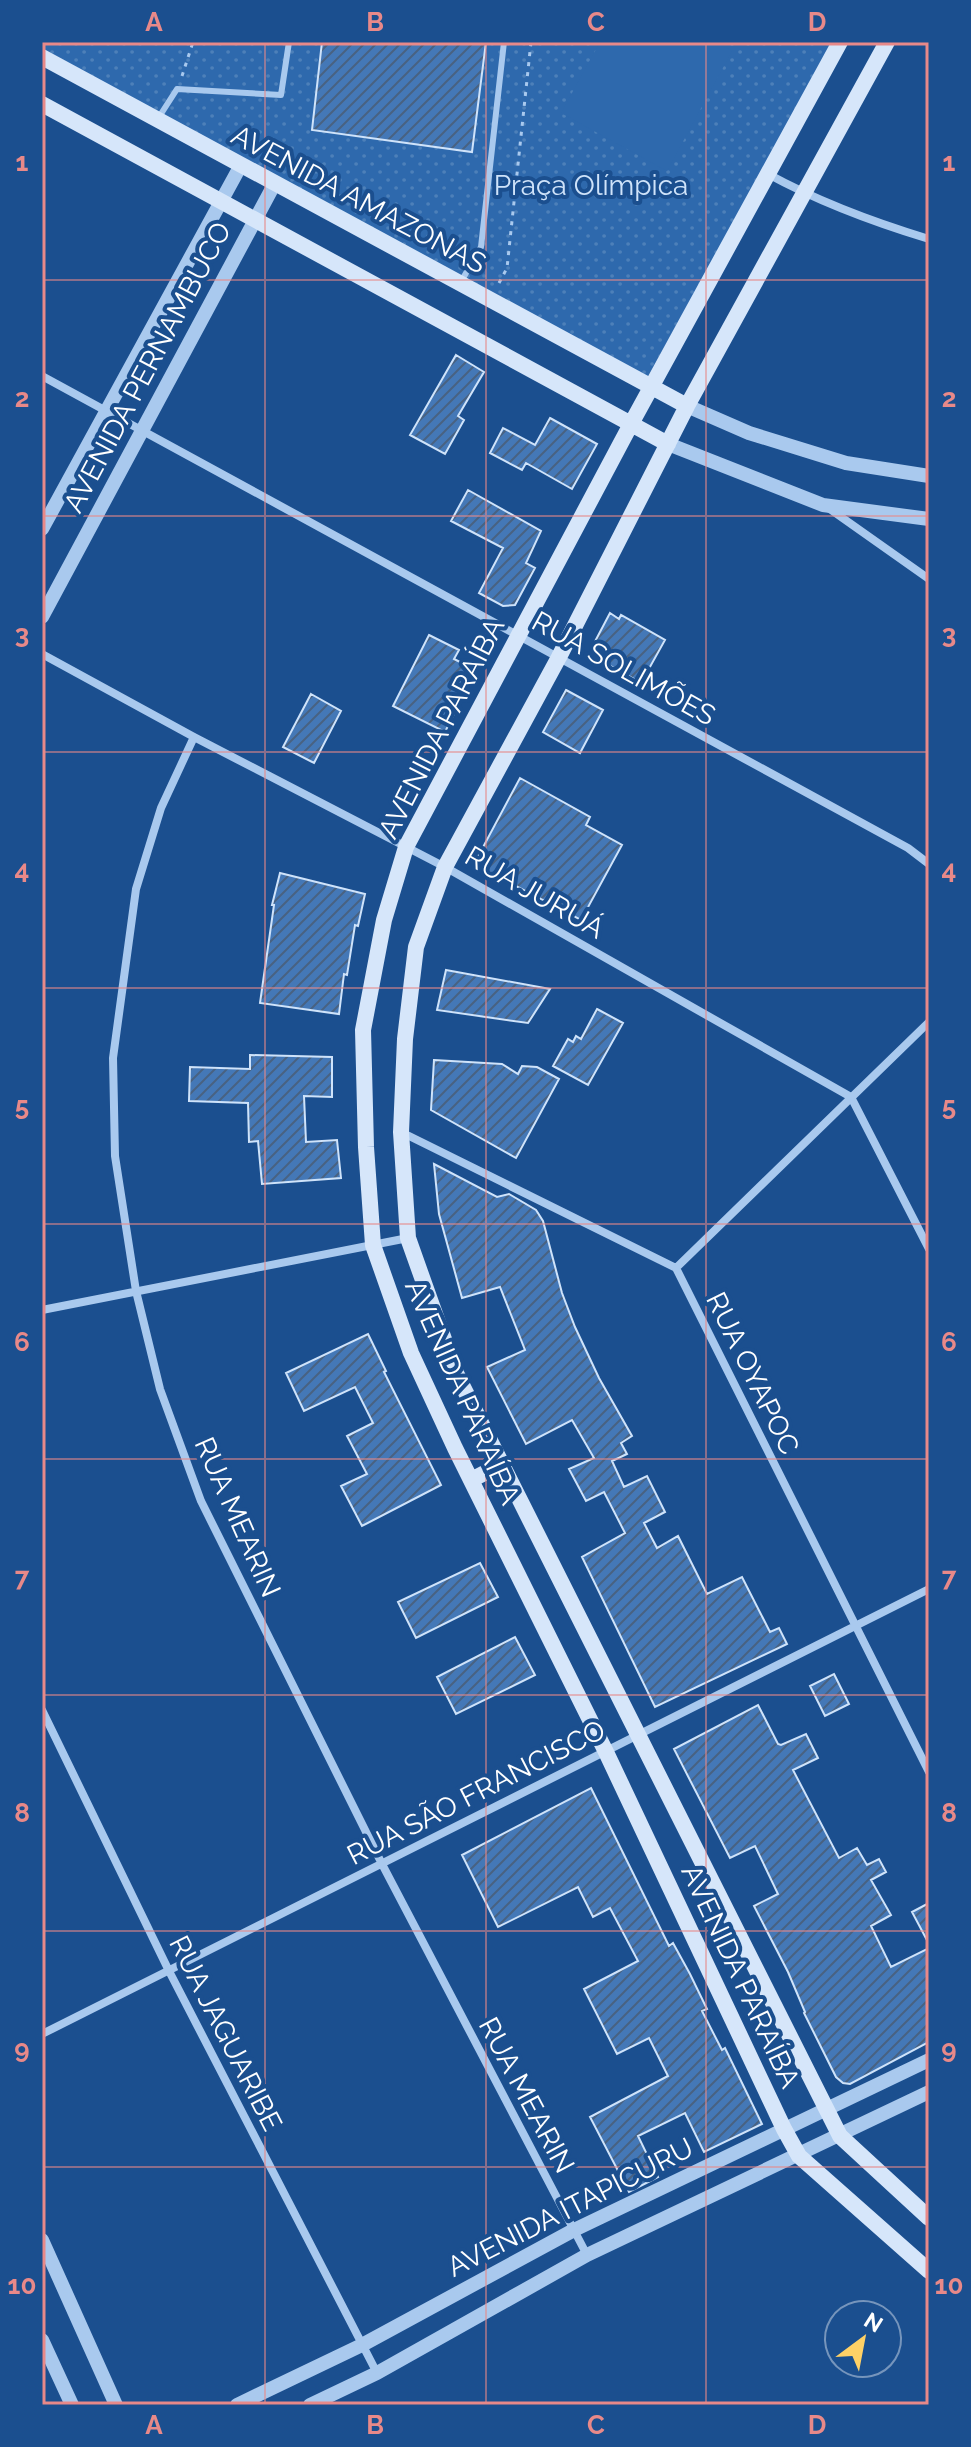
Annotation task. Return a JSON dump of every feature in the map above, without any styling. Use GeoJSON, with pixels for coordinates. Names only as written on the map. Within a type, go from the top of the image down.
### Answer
{"type":"FeatureCollection","features":[{"type":"Feature","properties":{"kind":"main road","name":"AVENIDA PARAÍBA"},"geometry":{"type":"LineString","coordinates":[[840,42],[631,424],[406,847],[384,920],[363,1030],[366,1147],[373,1245],[411,1353],[606,1752],[784,2129],[799,2156],[929,2271]]}},
{"type":"Feature","properties":{"kind":"main road","name":"AVENIDA PARAÍBA"},"geometry":{"type":"LineString","coordinates":[[887,42],[687,406],[559,657],[445,867],[416,947],[405,1039],[401,1132],[408,1238],[456,1373],[840,2136],[929,2218]]}},
{"type":"Feature","properties":{"kind":"main road","name":"AVENIDA AMAZONAS"},"geometry":{"type":"LineString","coordinates":[[42,57],[687,406]]}},
{"type":"Feature","properties":{"kind":"main road"},"geometry":{"type":"LineString","coordinates":[[42,104],[668,444]]}},
{"type":"Feature","properties":{"kind":"main road"},"geometry":{"type":"LineString","coordinates":[[471,1480],[502,1464]]}},
{"type":"Feature","properties":{"kind":"street","name":"AVENIDA PERNAMBUCO"},"geometry":{"type":"LineString","coordinates":[[42,529],[241,165]]}},
{"type":"Feature","properties":{"kind":"street"},"geometry":{"type":"LineString","coordinates":[[768,174],[803,193],[886,226],[929,239]]}},
{"type":"Feature","properties":{"kind":"street","name":"AVENIDA PERNAMBUCO"},"geometry":{"type":"LineString","coordinates":[[42,617],[275,183]]}},
{"type":"Feature","properties":{"kind":"street","name":"RUA SOLIMÕES"},"geometry":{"type":"LineString","coordinates":[[42,376],[908,848],[929,864]]}},
{"type":"Feature","properties":{"kind":"street"},"geometry":{"type":"LineString","coordinates":[[687,406],[749,433],[846,463],[929,476]]}},
{"type":"Feature","properties":{"kind":"street"},"geometry":{"type":"LineString","coordinates":[[668,444],[823,505],[929,579]]}},
{"type":"Feature","properties":{"kind":"street"},"geometry":{"type":"LineString","coordinates":[[823,505],[929,519]]}},
{"type":"Feature","properties":{"kind":"street","name":"RUA JURUÁ"},"geometry":{"type":"LineString","coordinates":[[42,654],[445,867],[851,1097]]}},
{"type":"Feature","properties":{"kind":"street","name":"RUA MEARIN"},"geometry":{"type":"LineString","coordinates":[[194,737],[161,808],[136,889],[113,1058],[115,1156],[136,1291],[160,1389],[201,1501],[382,1864],[587,2255]]}},
{"type":"Feature","properties":{"kind":"street"},"geometry":{"type":"LineString","coordinates":[[676,1268],[929,1022]]}},
{"type":"Feature","properties":{"kind":"street"},"geometry":{"type":"LineString","coordinates":[[851,1097],[929,1249]]}},
{"type":"Feature","properties":{"kind":"street","name":"RUA OYAPOC"},"geometry":{"type":"LineString","coordinates":[[401,1132],[676,1268],[929,1772]]}},
{"type":"Feature","properties":{"kind":"street"},"geometry":{"type":"LineString","coordinates":[[42,1310],[408,1238]]}},
{"type":"Feature","properties":{"kind":"street","name":"RUA SÃO FRANCISCO"},"geometry":{"type":"LineString","coordinates":[[42,2034],[929,1589]]}},
{"type":"Feature","properties":{"kind":"street","name":"RUA JAGUARIBE"},"geometry":{"type":"LineString","coordinates":[[42,1710],[169,1971],[377,2373]]}},
{"type":"Feature","properties":{"kind":"street","name":"AVENIDA ITAPICURU"},"geometry":{"type":"LineString","coordinates":[[237,2405],[362,2345],[574,2230],[929,2060]]}},
{"type":"Feature","properties":{"kind":"street","name":"AVENIDA ITAPICURU"},"geometry":{"type":"LineString","coordinates":[[310,2405],[377,2373],[587,2255],[929,2092]]}},
{"type":"Feature","properties":{"kind":"street"},"geometry":{"type":"LineString","coordinates":[[42,2240],[116,2405]]}},
{"type":"Feature","properties":{"kind":"street"},"geometry":{"type":"LineString","coordinates":[[42,2340],[72,2405]]}},
{"type":"Feature","properties":{"kind":"lane"},"geometry":{"type":"LineString","coordinates":[[157,120],[177,89],[281,95],[289,42]]}},
{"type":"Feature","properties":{"kind":"lane"},"geometry":{"type":"LineString","coordinates":[[460,283],[481,247],[504,42]]}},
{"type":"Feature","properties":{"kind":"path"},"geometry":{"type":"LineString","coordinates":[[177,89],[193,42]]}},
{"type":"Feature","properties":{"kind":"path"},"geometry":{"type":"LineString","coordinates":[[490,300],[507,268],[531,42]]}},
{"type":"Feature","properties":{"kind":"green space","name":"Praça Olímpica"},"geometry":{"type":"Polygon","coordinates":[[[42,42],[834,42],[647,378],[42,48],[42,42]]]}},
{"type":"Feature","properties":{"kind":"green space"},"geometry":{"type":"Polygon","coordinates":[[[600,42],[716,42],[732,51],[667,171],[561,113],[600,42]]]}},
{"type":"Feature","properties":{"kind":"building"},"geometry":{"type":"Polygon","coordinates":[[[322,42],[486,42],[472,152],[312,130],[322,42]]]}},
{"type":"Feature","properties":{"kind":"building"},"geometry":{"type":"Polygon","coordinates":[[[456,355],[484,372],[458,416],[464,420],[445,454],[410,435],[456,355]]]}},
{"type":"Feature","properties":{"kind":"building"},"geometry":{"type":"Polygon","coordinates":[[[550,418],[597,444],[572,489],[526,463],[522,470],[490,453],[503,428],[535,445],[550,418]]]}},
{"type":"Feature","properties":{"kind":"building"},"geometry":{"type":"Polygon","coordinates":[[[468,490],[541,531],[526,563],[535,568],[515,605],[503,606],[479,593],[503,548],[451,521],[468,490]]]}},
{"type":"Feature","properties":{"kind":"building"},"geometry":{"type":"Polygon","coordinates":[[[610,613],[619,619],[621,615],[665,640],[641,683],[594,657],[591,649],[610,613]]]}},
{"type":"Feature","properties":{"kind":"building"},"geometry":{"type":"Polygon","coordinates":[[[429,635],[459,650],[454,659],[476,670],[445,732],[393,706],[429,635]]]}},
{"type":"Feature","properties":{"kind":"building"},"geometry":{"type":"Polygon","coordinates":[[[566,690],[603,710],[580,753],[543,732],[566,690]]]}},
{"type":"Feature","properties":{"kind":"building"},"geometry":{"type":"Polygon","coordinates":[[[311,694],[341,711],[314,763],[283,747],[311,694]]]}},
{"type":"Feature","properties":{"kind":"building"},"geometry":{"type":"Polygon","coordinates":[[[520,778],[590,817],[586,825],[622,845],[581,920],[474,864],[520,778]]]}},
{"type":"Feature","properties":{"kind":"building"},"geometry":{"type":"Polygon","coordinates":[[[280,873],[365,894],[358,926],[355,925],[347,975],[344,974],[339,1014],[260,1003],[272,905],[280,873]]]}},
{"type":"Feature","properties":{"kind":"building"},"geometry":{"type":"Polygon","coordinates":[[[446,970],[550,989],[528,1023],[437,1010],[446,970]]]}},
{"type":"Feature","properties":{"kind":"building"},"geometry":{"type":"Polygon","coordinates":[[[597,1009],[623,1023],[588,1085],[553,1066],[568,1039],[573,1042],[576,1036],[581,1039],[597,1009]]]}},
{"type":"Feature","properties":{"kind":"building"},"geometry":{"type":"Polygon","coordinates":[[[250,1055],[332,1057],[332,1097],[304,1096],[306,1142],[337,1140],[341,1178],[262,1184],[258,1141],[249,1142],[248,1103],[189,1101],[190,1067],[250,1069],[250,1055]]]}},
{"type":"Feature","properties":{"kind":"building"},"geometry":{"type":"Polygon","coordinates":[[[434,1060],[502,1064],[518,1074],[522,1066],[537,1067],[559,1079],[516,1158],[431,1110],[434,1060]]]}},
{"type":"Feature","properties":{"kind":"building"},"geometry":{"type":"Polygon","coordinates":[[[434,1164],[497,1197],[509,1194],[536,1210],[543,1221],[562,1293],[575,1327],[632,1436],[621,1443],[627,1454],[612,1461],[624,1487],[647,1476],[665,1512],[644,1523],[657,1548],[678,1536],[707,1594],[742,1577],[770,1632],[779,1628],[787,1644],[655,1707],[582,1557],[625,1533],[604,1492],[586,1501],[569,1469],[594,1458],[572,1420],[526,1444],[487,1367],[525,1350],[500,1287],[462,1298],[439,1214],[434,1164]]]}},
{"type":"Feature","properties":{"kind":"building"},"geometry":{"type":"Polygon","coordinates":[[[368,1334],[441,1485],[362,1526],[341,1486],[367,1474],[347,1436],[373,1423],[355,1387],[304,1411],[286,1373],[368,1334]]]}},
{"type":"Feature","properties":{"kind":"building"},"geometry":{"type":"Polygon","coordinates":[[[480,1563],[498,1597],[416,1638],[398,1602],[480,1563]]]}},
{"type":"Feature","properties":{"kind":"building"},"geometry":{"type":"Polygon","coordinates":[[[515,1637],[535,1675],[456,1714],[437,1677],[515,1637]]]}},
{"type":"Feature","properties":{"kind":"building"},"geometry":{"type":"Polygon","coordinates":[[[834,1674],[849,1704],[825,1716],[810,1686],[834,1674]]]}},
{"type":"Feature","properties":{"kind":"building"},"geometry":{"type":"Polygon","coordinates":[[[758,1705],[778,1744],[806,1734],[818,1758],[793,1770],[839,1858],[857,1848],[867,1865],[879,1859],[886,1872],[871,1880],[891,1915],[871,1926],[891,1967],[929,1948],[929,2042],[850,2084],[836,2077],[754,1906],[778,1894],[755,1846],[730,1858],[674,1749],[758,1705]]]}},
{"type":"Feature","properties":{"kind":"building"},"geometry":{"type":"Polygon","coordinates":[[[591,1788],[669,1946],[673,1943],[690,1974],[707,2009],[702,2011],[722,2050],[725,2048],[762,2124],[704,2152],[685,2113],[638,2136],[658,2177],[629,2192],[590,2117],[668,2076],[649,2038],[617,2054],[584,1989],[638,1961],[610,1908],[593,1917],[578,1887],[498,1927],[462,1855],[591,1788]]]}},
{"type":"Feature","properties":{"kind":"building"},"geometry":{"type":"Polygon","coordinates":[[[929,1903],[929,1944],[912,1912],[929,1903]]]}}]}
